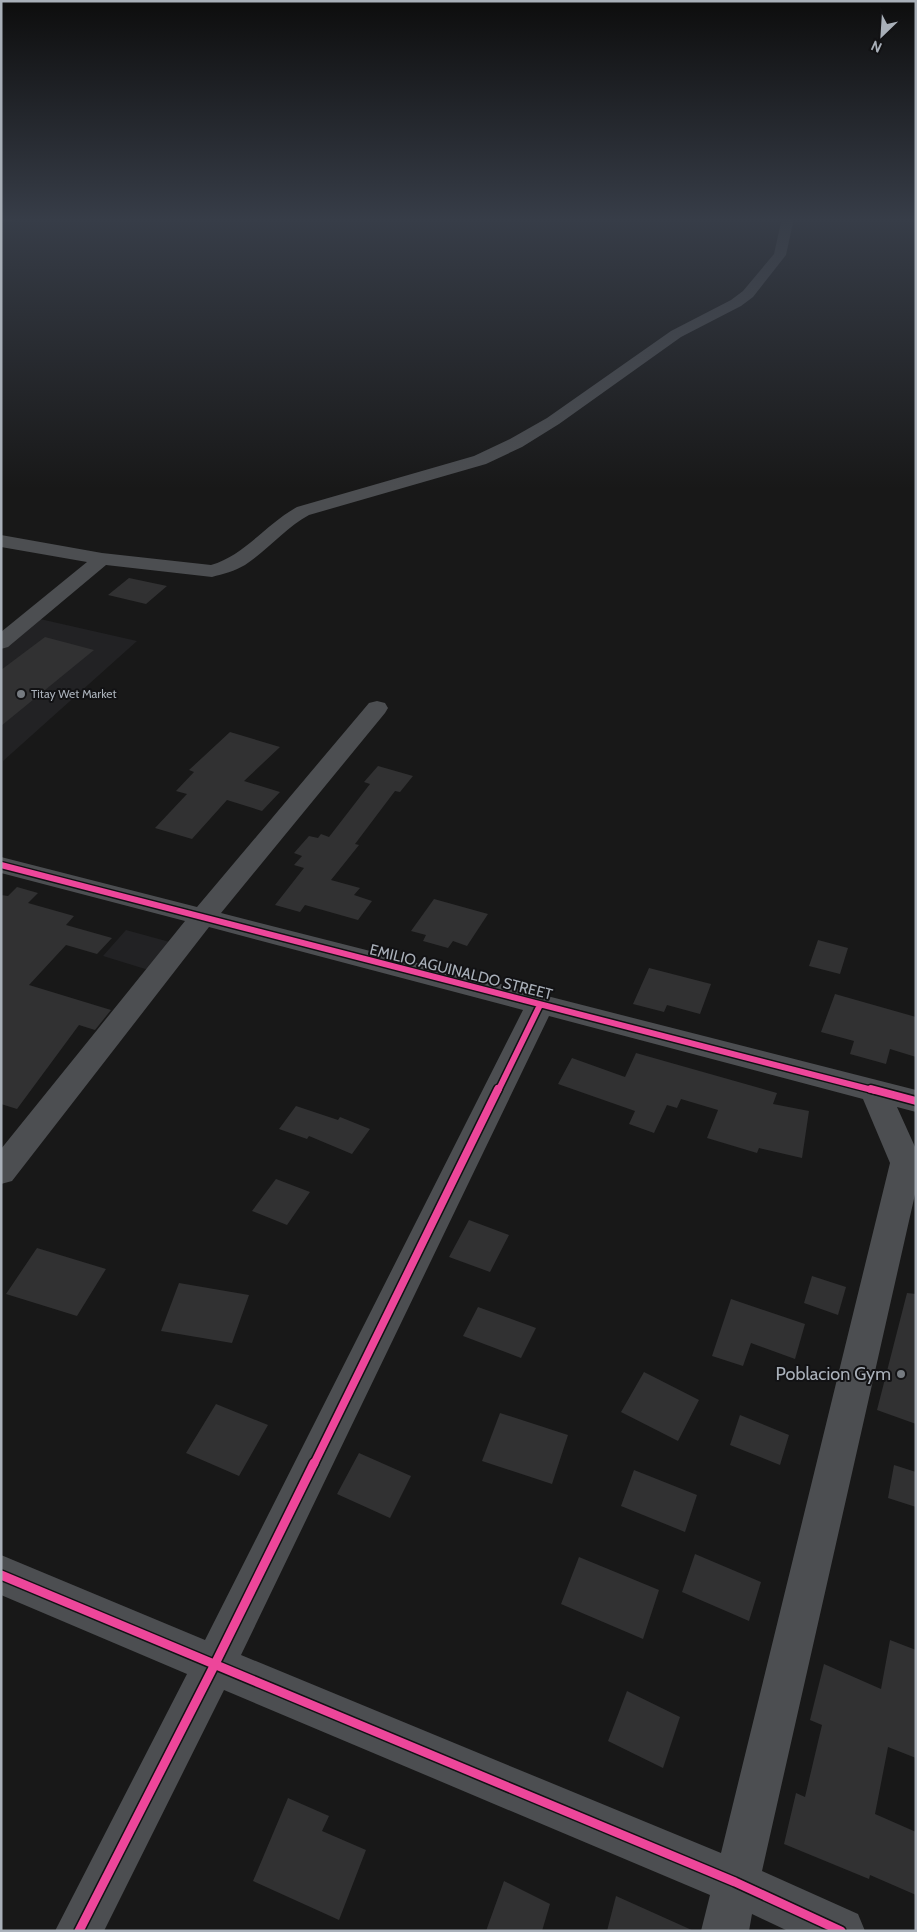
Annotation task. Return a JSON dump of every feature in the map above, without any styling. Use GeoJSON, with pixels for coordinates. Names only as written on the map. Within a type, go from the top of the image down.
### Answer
{"type":"FeatureCollection","features":[{"type":"Feature","properties":{"kind":"street"},"geometry":{"type":"LineString","coordinates":[[1,541],[102,559],[212,571],[238,561],[288,518],[303,511],[480,460],[516,443],[553,421],[676,334],[726,308]]}},
{"type":"Feature","properties":{"kind":"street"},"geometry":{"type":"LineString","coordinates":[[1,643],[102,559]]}},
{"type":"Feature","properties":{"kind":"street"},"geometry":{"type":"LineString","coordinates":[[1,1172],[202,918],[378,708]]}},
{"type":"Feature","properties":{"kind":"street","name":"EMILIO AGUINALDO STREET"},"geometry":{"type":"LineString","coordinates":[[1,865],[916,1101]]}},
{"type":"Feature","properties":{"kind":"street"},"geometry":{"type":"LineString","coordinates":[[79,1931],[214,1666],[540,1005]]}},
{"type":"Feature","properties":{"kind":"street"},"geometry":{"type":"LineString","coordinates":[[725,1931],[735,1882],[911,1170],[875,1091]]}},
{"type":"Feature","properties":{"kind":"street"},"geometry":{"type":"LineString","coordinates":[[1,1575],[214,1666],[735,1882],[841,1931]]}},
{"type":"Feature","properties":{"kind":"shaded area"},"geometry":{"type":"Polygon","coordinates":[[[40,619],[137,641],[3,761],[1,650],[40,619]]]}},
{"type":"Feature","properties":{"kind":"shaded area"},"geometry":{"type":"Polygon","coordinates":[[[126,930],[177,944],[155,972],[103,956],[126,930]]]}},
{"type":"Feature","properties":{"kind":"building"},"geometry":{"type":"Polygon","coordinates":[[[129,578],[167,586],[146,604],[108,595],[129,578]]]}},
{"type":"Feature","properties":{"kind":"building","name":"Titay Wet Market"},"geometry":{"type":"Polygon","coordinates":[[[45,637],[94,650],[1,726],[1,670],[45,637]]]}},
{"type":"Feature","properties":{"kind":"building"},"geometry":{"type":"Polygon","coordinates":[[[230,732],[280,747],[244,781],[280,792],[262,811],[227,800],[192,839],[155,828],[187,794],[176,791],[194,772],[189,770],[230,732]]]}},
{"type":"Feature","properties":{"kind":"building"},"geometry":{"type":"Polygon","coordinates":[[[378,766],[413,776],[400,792],[395,791],[355,844],[359,845],[331,880],[360,888],[354,895],[372,901],[358,920],[305,905],[300,912],[275,905],[304,868],[294,865],[302,856],[294,853],[309,836],[318,838],[321,834],[329,837],[370,784],[364,782],[378,766]]]}},
{"type":"Feature","properties":{"kind":"building"},"geometry":{"type":"Polygon","coordinates":[[[17,887],[38,893],[28,903],[74,916],[66,925],[112,938],[97,954],[66,945],[29,985],[111,1010],[95,1030],[79,1025],[17,1109],[1,1104],[1,895],[8,896],[17,887]]]}},
{"type":"Feature","properties":{"kind":"building"},"geometry":{"type":"Polygon","coordinates":[[[434,899],[488,914],[467,946],[453,941],[448,948],[423,941],[426,935],[411,931],[434,899]]]}},
{"type":"Feature","properties":{"kind":"building"},"geometry":{"type":"Polygon","coordinates":[[[818,940],[848,948],[840,974],[809,966],[818,940]]]}},
{"type":"Feature","properties":{"kind":"building"},"geometry":{"type":"Polygon","coordinates":[[[649,968],[711,984],[700,1014],[667,1005],[664,1012],[633,1004],[649,968]]]}},
{"type":"Feature","properties":{"kind":"building"},"geometry":{"type":"Polygon","coordinates":[[[835,994],[916,1017],[916,1057],[890,1049],[886,1064],[850,1054],[854,1041],[821,1032],[835,994]]]}},
{"type":"Feature","properties":{"kind":"building"},"geometry":{"type":"Polygon","coordinates":[[[636,1053],[777,1093],[773,1104],[809,1111],[802,1158],[759,1148],[757,1153],[707,1138],[718,1110],[681,1099],[677,1108],[667,1105],[654,1133],[629,1124],[635,1111],[558,1084],[572,1058],[625,1077],[636,1053]]]}},
{"type":"Feature","properties":{"kind":"building"},"geometry":{"type":"Polygon","coordinates":[[[296,1106],[338,1120],[340,1117],[370,1129],[352,1154],[309,1136],[307,1139],[279,1129],[296,1106]]]}},
{"type":"Feature","properties":{"kind":"building"},"geometry":{"type":"Polygon","coordinates":[[[276,1179],[310,1192],[287,1225],[252,1211],[276,1179]]]}},
{"type":"Feature","properties":{"kind":"building"},"geometry":{"type":"Polygon","coordinates":[[[469,1220],[509,1235],[490,1272],[449,1257],[469,1220]]]}},
{"type":"Feature","properties":{"kind":"building"},"geometry":{"type":"Polygon","coordinates":[[[37,1248],[106,1269],[77,1316],[6,1294],[37,1248]]]}},
{"type":"Feature","properties":{"kind":"building"},"geometry":{"type":"Polygon","coordinates":[[[812,1276],[846,1287],[838,1315],[804,1303],[812,1276]]]}},
{"type":"Feature","properties":{"kind":"building"},"geometry":{"type":"Polygon","coordinates":[[[179,1283],[249,1295],[232,1343],[161,1331],[179,1283]]]}},
{"type":"Feature","properties":{"kind":"building","name":"Poblacion Gym"},"geometry":{"type":"Polygon","coordinates":[[[907,1293],[916,1294],[916,1424],[877,1410],[907,1293]]]}},
{"type":"Feature","properties":{"kind":"building"},"geometry":{"type":"Polygon","coordinates":[[[731,1299],[805,1324],[795,1359],[751,1343],[743,1366],[712,1356],[731,1299]]]}},
{"type":"Feature","properties":{"kind":"building"},"geometry":{"type":"Polygon","coordinates":[[[478,1307],[536,1328],[521,1358],[463,1336],[478,1307]]]}},
{"type":"Feature","properties":{"kind":"building"},"geometry":{"type":"Polygon","coordinates":[[[644,1372],[699,1400],[678,1441],[621,1412],[644,1372]]]}},
{"type":"Feature","properties":{"kind":"building"},"geometry":{"type":"Polygon","coordinates":[[[216,1404],[268,1425],[239,1476],[186,1453],[216,1404]]]}},
{"type":"Feature","properties":{"kind":"building"},"geometry":{"type":"Polygon","coordinates":[[[500,1413],[568,1435],[552,1484],[482,1461],[500,1413]]]}},
{"type":"Feature","properties":{"kind":"building"},"geometry":{"type":"Polygon","coordinates":[[[740,1415],[789,1435],[780,1465],[730,1445],[740,1415]]]}},
{"type":"Feature","properties":{"kind":"building"},"geometry":{"type":"Polygon","coordinates":[[[359,1453],[411,1476],[390,1518],[337,1494],[359,1453]]]}},
{"type":"Feature","properties":{"kind":"building"},"geometry":{"type":"Polygon","coordinates":[[[894,1465],[916,1472],[916,1507],[888,1498],[894,1465]]]}},
{"type":"Feature","properties":{"kind":"building"},"geometry":{"type":"Polygon","coordinates":[[[634,1470],[697,1495],[685,1532],[621,1506],[634,1470]]]}},
{"type":"Feature","properties":{"kind":"building"},"geometry":{"type":"Polygon","coordinates":[[[695,1554],[761,1582],[749,1621],[682,1592],[695,1554]]]}},
{"type":"Feature","properties":{"kind":"building"},"geometry":{"type":"Polygon","coordinates":[[[579,1557],[659,1590],[643,1639],[561,1604],[579,1557]]]}},
{"type":"Feature","properties":{"kind":"building"},"geometry":{"type":"Polygon","coordinates":[[[890,1640],[916,1650],[916,1758],[888,1747],[875,1814],[916,1832],[916,1895],[870,1875],[869,1879],[784,1844],[796,1793],[805,1797],[822,1725],[810,1720],[824,1664],[881,1689],[890,1640]]]}},
{"type":"Feature","properties":{"kind":"building"},"geometry":{"type":"Polygon","coordinates":[[[627,1691],[680,1717],[663,1768],[608,1741],[627,1691]]]}},
{"type":"Feature","properties":{"kind":"building"},"geometry":{"type":"Polygon","coordinates":[[[288,1798],[329,1816],[322,1831],[366,1850],[339,1920],[253,1881],[288,1798]]]}},
{"type":"Feature","properties":{"kind":"building"},"geometry":{"type":"Polygon","coordinates":[[[504,1881],[550,1904],[542,1931],[486,1931],[504,1881]]]}},
{"type":"Feature","properties":{"kind":"building"},"geometry":{"type":"Polygon","coordinates":[[[616,1896],[694,1931],[607,1931],[616,1896]]]}},
{"type":"Feature","properties":{"kind":"cycle path"},"geometry":{"type":"LineString","coordinates":[[1,865],[916,1101]]}},
{"type":"Feature","properties":{"kind":"cycle path"},"geometry":{"type":"LineString","coordinates":[[79,1931],[214,1666],[540,1005]]}},
{"type":"Feature","properties":{"kind":"cycle path"},"geometry":{"type":"LineString","coordinates":[[1,1575],[735,1882],[841,1931]]}},
{"type":"Feature","properties":{"kind":"place","name":"Titay Wet Market"},"geometry":{"type":"Point","coordinates":[21,694]}},
{"type":"Feature","properties":{"kind":"place","name":"Poblacion Gym"},"geometry":{"type":"Point","coordinates":[901,1374]}}]}
